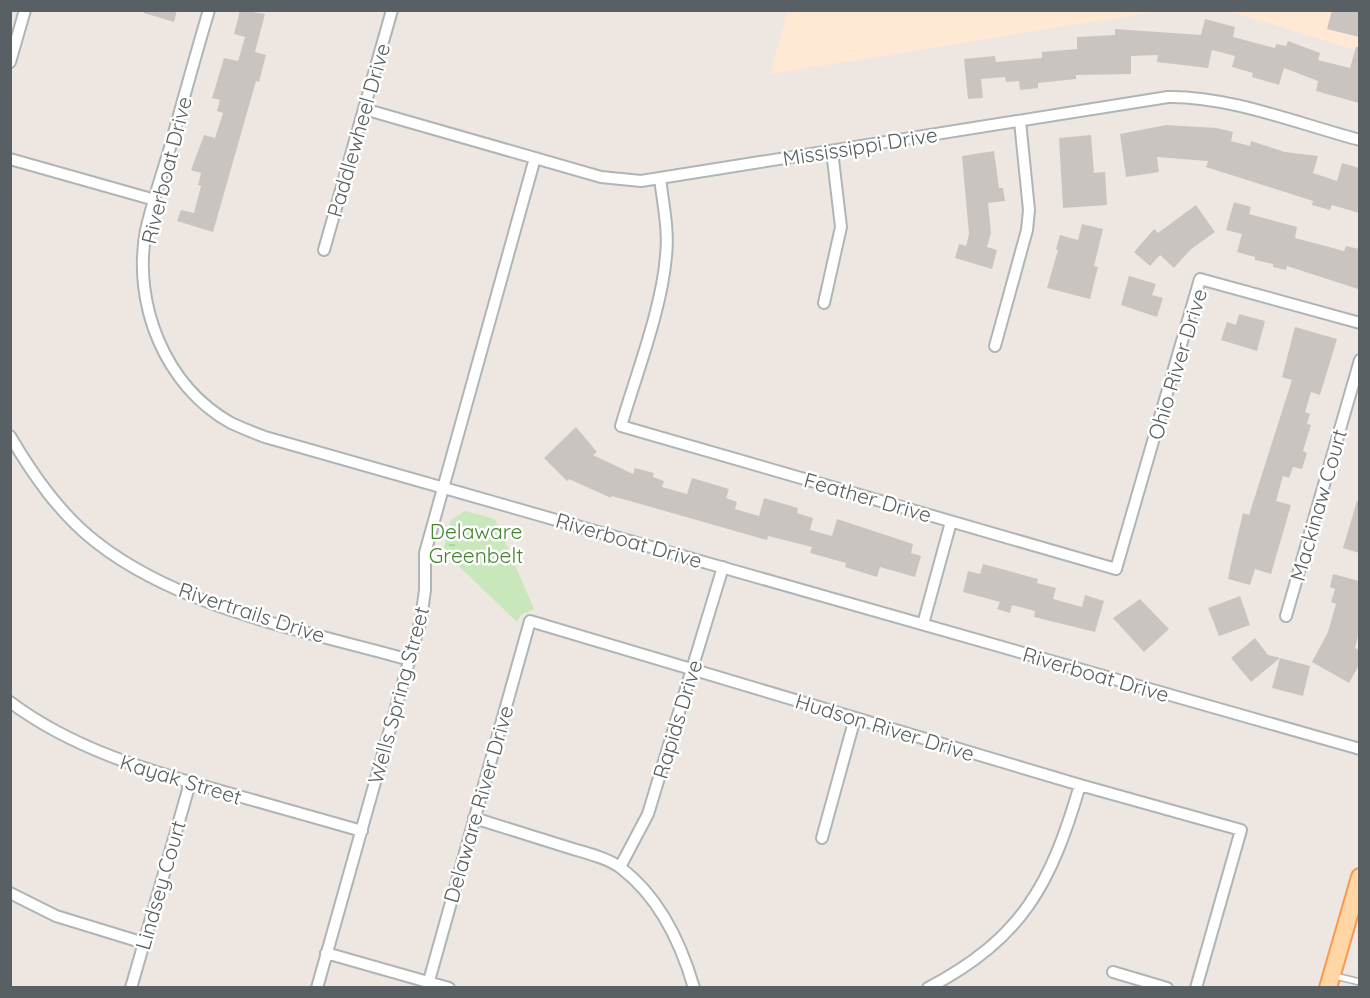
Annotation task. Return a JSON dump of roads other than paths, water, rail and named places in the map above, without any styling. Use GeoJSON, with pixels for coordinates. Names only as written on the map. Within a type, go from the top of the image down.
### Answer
{"type":"FeatureCollection","features":[{"type":"Feature","properties":{"kind":"main road"},"geometry":{"type":"LineString","coordinates":[[1330,981],[1359,877]]}},
{"type":"Feature","properties":{"kind":"street"},"geometry":{"type":"LineString","coordinates":[[10,62],[25,10]]}},
{"type":"Feature","properties":{"kind":"street","name":"Riverboat Drive"},"geometry":{"type":"LineString","coordinates":[[209,10],[146,231],[144,283],[148,311],[160,345],[179,376],[202,402],[231,422],[265,437],[1359,749]]}},
{"type":"Feature","properties":{"kind":"street","name":"Paddlewheel Drive"},"geometry":{"type":"LineString","coordinates":[[324,250],[392,10]]}},
{"type":"Feature","properties":{"kind":"street","name":"Mississippi Drive"},"geometry":{"type":"LineString","coordinates":[[364,109],[601,177],[626,181],[660,178],[1168,97],[1219,101],[1359,140]]}},
{"type":"Feature","properties":{"kind":"street"},"geometry":{"type":"LineString","coordinates":[[995,346],[1027,230],[1029,210],[1020,121]]}},
{"type":"Feature","properties":{"kind":"street"},"geometry":{"type":"LineString","coordinates":[[824,303],[841,226],[832,151]]}},
{"type":"Feature","properties":{"kind":"street","name":"Wells Spring Street"},"geometry":{"type":"LineString","coordinates":[[317,987],[410,660],[425,590],[424,553],[536,158]]}},
{"type":"Feature","properties":{"kind":"street"},"geometry":{"type":"LineString","coordinates":[[10,159],[155,200]]}},
{"type":"Feature","properties":{"kind":"street","name":"Feather Drive"},"geometry":{"type":"LineString","coordinates":[[660,178],[666,226],[666,255],[662,285],[621,426],[1116,569]]}},
{"type":"Feature","properties":{"kind":"street","name":"Ohio River Drive"},"geometry":{"type":"LineString","coordinates":[[1116,569],[1200,279],[1359,323]]}},
{"type":"Feature","properties":{"kind":"street","name":"Mackinaw Court"},"geometry":{"type":"LineString","coordinates":[[1286,615],[1359,360]]}},
{"type":"Feature","properties":{"kind":"street","name":"Rivertrails Drive"},"geometry":{"type":"LineString","coordinates":[[10,436],[42,486],[72,519],[96,542],[158,580],[201,601],[410,660]]}},
{"type":"Feature","properties":{"kind":"street"},"geometry":{"type":"LineString","coordinates":[[923,624],[951,522]]}},
{"type":"Feature","properties":{"kind":"street","name":"Rapids Drive"},"geometry":{"type":"LineString","coordinates":[[620,867],[648,814],[723,567]]}},
{"type":"Feature","properties":{"kind":"street","name":"Hudson River Drive"},"geometry":{"type":"LineString","coordinates":[[530,621],[1080,785],[1241,830],[1196,987]]}},
{"type":"Feature","properties":{"kind":"street","name":"Delaware River Drive"},"geometry":{"type":"LineString","coordinates":[[428,984],[530,621]]}},
{"type":"Feature","properties":{"kind":"street","name":"Kayak Street"},"geometry":{"type":"LineString","coordinates":[[10,702],[39,722],[92,750],[140,769],[363,831]]}},
{"type":"Feature","properties":{"kind":"street"},"geometry":{"type":"LineString","coordinates":[[822,838],[855,718]]}},
{"type":"Feature","properties":{"kind":"street","name":"Lindsey Court"},"geometry":{"type":"LineString","coordinates":[[131,987],[190,783]]}},
{"type":"Feature","properties":{"kind":"street"},"geometry":{"type":"LineString","coordinates":[[928,987],[958,972],[993,947],[1020,919],[1041,888],[1059,854],[1080,785]]}},
{"type":"Feature","properties":{"kind":"street"},"geometry":{"type":"LineString","coordinates":[[474,818],[590,854],[620,867],[647,894],[668,922],[685,957],[694,987]]}},
{"type":"Feature","properties":{"kind":"street"},"geometry":{"type":"LineString","coordinates":[[10,893],[57,916],[144,943]]}},
{"type":"Feature","properties":{"kind":"street"},"geometry":{"type":"LineString","coordinates":[[326,953],[428,984],[449,987]]}},
{"type":"Feature","properties":{"kind":"street"},"geometry":{"type":"LineString","coordinates":[[1113,972],[1167,987]]}},
{"type":"Feature","properties":{"kind":"lane"},"geometry":{"type":"LineString","coordinates":[[1330,981],[1359,982]]}},
{"type":"Feature","properties":{"kind":"park label","name":"Delaware Greenbelt"},"geometry":{"type":"Point","coordinates":[476,543]}}]}
